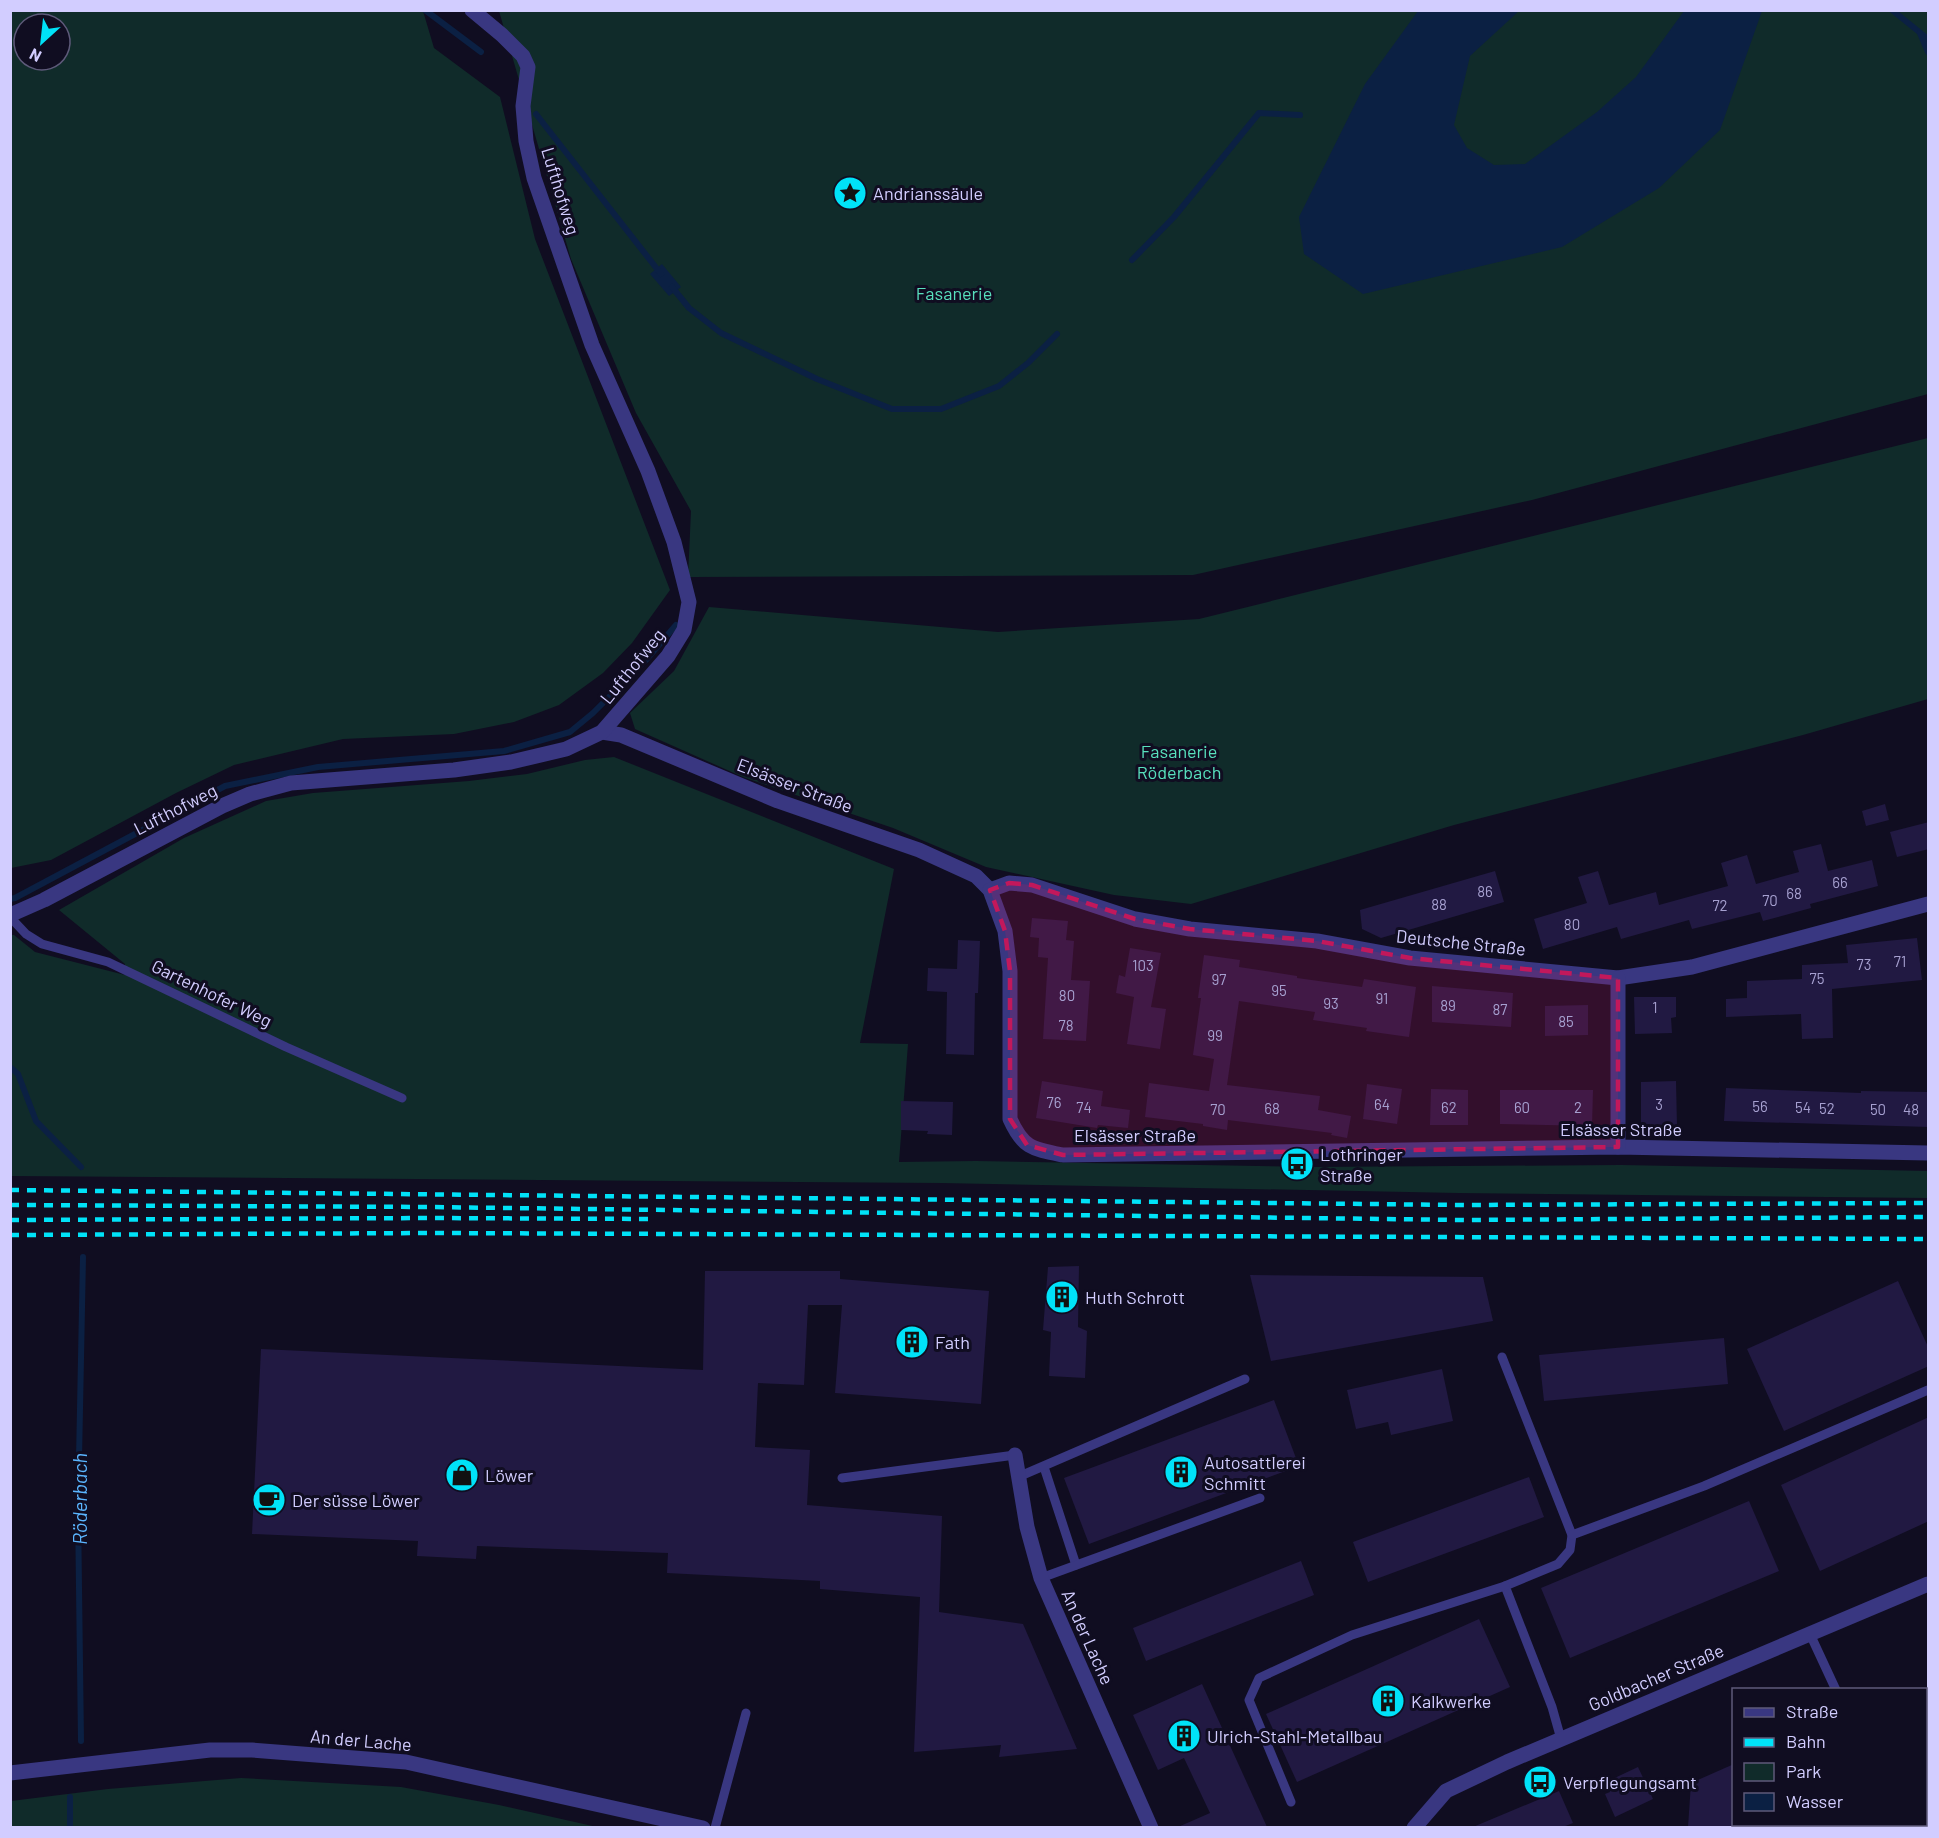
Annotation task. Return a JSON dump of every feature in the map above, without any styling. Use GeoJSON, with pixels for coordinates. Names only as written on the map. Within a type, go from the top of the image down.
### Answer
{"type":"FeatureCollection","features":[{"type":"Feature","properties":{"kind":"street","name":"Lufthofweg"},"geometry":{"type":"LineString","coordinates":[[10,916],[222,806],[250,794],[291,783],[454,770],[511,762],[566,749],[602,732],[668,656],[684,630],[689,602],[674,542],[651,481],[592,345],[534,178],[526,141],[523,106],[528,67],[523,56],[502,34],[472,10]]}},
{"type":"Feature","properties":{"kind":"street","name":"Elsässer Straße"},"geometry":{"type":"LineString","coordinates":[[602,732],[621,735],[778,801],[927,853],[976,876],[990,890],[1005,931],[1010,971],[1010,1119],[1018,1136],[1027,1145],[1041,1151],[1063,1155],[1618,1147],[1929,1153]]}},
{"type":"Feature","properties":{"kind":"street","name":"Deutsche Straße"},"geometry":{"type":"LineString","coordinates":[[990,890],[1009,883],[1032,885],[1134,919],[1190,929],[1317,941],[1410,958],[1618,978],[1692,967],[1929,904]]}},
{"type":"Feature","properties":{"kind":"street"},"geometry":{"type":"LineString","coordinates":[[1618,978],[1618,1147]]}},
{"type":"Feature","properties":{"kind":"street","name":"An der Lache"},"geometry":{"type":"LineString","coordinates":[[1015,1455],[1027,1527],[1041,1578],[1151,1827]]}},
{"type":"Feature","properties":{"kind":"street","name":"Goldbacher Straße"},"geometry":{"type":"LineString","coordinates":[[1414,1827],[1446,1791],[1561,1739],[1929,1584]]}},
{"type":"Feature","properties":{"kind":"street","name":"An der Lache"},"geometry":{"type":"LineString","coordinates":[[10,1773],[210,1750],[252,1750],[406,1762],[703,1827]]}},
{"type":"Feature","properties":{"kind":"lane","name":"Gartenhofer Weg"},"geometry":{"type":"LineString","coordinates":[[10,916],[26,934],[42,944],[108,962],[286,1047],[402,1098]]}},
{"type":"Feature","properties":{"kind":"lane"},"geometry":{"type":"LineString","coordinates":[[1291,1802],[1249,1700],[1259,1678],[1352,1635],[1505,1586],[1558,1564],[1570,1550],[1572,1535],[1502,1357]]}},
{"type":"Feature","properties":{"kind":"lane"},"geometry":{"type":"LineString","coordinates":[[1018,1476],[1044,1467],[1245,1379]]}},
{"type":"Feature","properties":{"kind":"lane"},"geometry":{"type":"LineString","coordinates":[[1572,1535],[1704,1486],[1929,1390]]}},
{"type":"Feature","properties":{"kind":"lane"},"geometry":{"type":"LineString","coordinates":[[842,1478],[1015,1455]]}},
{"type":"Feature","properties":{"kind":"lane"},"geometry":{"type":"LineString","coordinates":[[1044,1467],[1076,1565]]}},
{"type":"Feature","properties":{"kind":"lane"},"geometry":{"type":"LineString","coordinates":[[1041,1578],[1260,1498]]}},
{"type":"Feature","properties":{"kind":"lane"},"geometry":{"type":"LineString","coordinates":[[1505,1586],[1552,1707],[1561,1739]]}},
{"type":"Feature","properties":{"kind":"lane"},"geometry":{"type":"LineString","coordinates":[[1810,1634],[1836,1688]]}},
{"type":"Feature","properties":{"kind":"lane"},"geometry":{"type":"LineString","coordinates":[[715,1827],[746,1713]]}},
{"type":"Feature","properties":{"kind":"highlighted area"},"geometry":{"type":"Polygon","coordinates":[[[1009,883],[1032,885],[1135,919],[1190,929],[1317,941],[1410,958],[1618,978],[1618,1147],[1063,1155],[1027,1145],[1010,1119],[1010,971],[1005,931],[990,890],[1009,883]]]}},
{"type":"Feature","properties":{"kind":"green space"},"geometry":{"type":"Polygon","coordinates":[[[10,11],[423,11],[434,48],[500,97],[535,239],[670,590],[632,643],[603,673],[559,705],[514,722],[454,734],[343,739],[234,765],[176,793],[51,860],[11,868],[10,11]]]}},
{"type":"Feature","properties":{"kind":"green space","name":"Fasanerie"},"geometry":{"type":"Polygon","coordinates":[[[499,11],[1928,11],[1928,394],[1532,500],[1193,575],[688,577],[691,511],[636,413],[571,259],[499,11]]]}},
{"type":"Feature","properties":{"kind":"green space","name":"Fasanerie Röderbach"},"geometry":{"type":"Polygon","coordinates":[[[1928,438],[1928,699],[1803,735],[1454,825],[1191,904],[1114,895],[986,867],[893,828],[743,777],[635,729],[630,713],[674,671],[709,607],[998,632],[1199,619],[1928,438]]]}},
{"type":"Feature","properties":{"kind":"green space"},"geometry":{"type":"Polygon","coordinates":[[[614,757],[894,869],[860,1043],[908,1044],[899,1162],[976,1161],[1314,1167],[1621,1165],[1928,1171],[1928,1198],[1458,1193],[941,1183],[11,1176],[11,935],[35,952],[125,975],[125,964],[59,910],[184,838],[266,801],[313,793],[469,781],[527,774],[585,760],[614,757]]]}},
{"type":"Feature","properties":{"kind":"green space"},"geometry":{"type":"Polygon","coordinates":[[[241,1778],[401,1787],[499,1805],[597,1827],[11,1827],[11,1801],[108,1789],[241,1778]]]}},
{"type":"Feature","properties":{"kind":"water"},"geometry":{"type":"Polygon","coordinates":[[[1418,11],[1519,11],[1470,56],[1454,125],[1467,148],[1494,165],[1525,164],[1597,112],[1636,77],[1684,11],[1762,11],[1720,130],[1659,188],[1562,247],[1363,294],[1304,254],[1299,217],[1365,84],[1418,11]]]}},
{"type":"Feature","properties":{"kind":"water"},"geometry":{"type":"Polygon","coordinates":[[[662,264],[681,287],[669,296],[650,274],[662,264]]]}},
{"type":"Feature","properties":{"kind":"building"},"geometry":{"type":"Polygon","coordinates":[[[1885,804],[1889,820],[1866,826],[1862,811],[1885,804]]]}},
{"type":"Feature","properties":{"kind":"building"},"geometry":{"type":"Polygon","coordinates":[[[1929,822],[1929,849],[1897,857],[1890,832],[1929,822]]]}},
{"type":"Feature","properties":{"kind":"building"},"geometry":{"type":"Polygon","coordinates":[[[1821,844],[1828,871],[1872,860],[1878,886],[1810,904],[1811,908],[1763,921],[1760,912],[1692,929],[1689,920],[1621,939],[1617,927],[1543,949],[1534,919],[1587,903],[1578,877],[1598,871],[1609,905],[1656,892],[1659,905],[1728,886],[1721,863],[1747,855],[1756,884],[1799,872],[1793,851],[1821,844]]]}},
{"type":"Feature","properties":{"kind":"building"},"geometry":{"type":"Polygon","coordinates":[[[1495,871],[1504,902],[1381,938],[1362,929],[1360,910],[1495,871]]]}},
{"type":"Feature","properties":{"kind":"building"},"geometry":{"type":"Polygon","coordinates":[[[1032,918],[1068,921],[1066,940],[1074,941],[1071,980],[1090,981],[1086,1041],[1043,1039],[1048,958],[1038,957],[1039,938],[1030,937],[1032,918]]]}},
{"type":"Feature","properties":{"kind":"building"},"geometry":{"type":"Polygon","coordinates":[[[1917,938],[1922,980],[1832,989],[1833,1038],[1802,1039],[1801,1014],[1726,1017],[1726,999],[1747,998],[1747,981],[1802,979],[1802,965],[1848,963],[1846,945],[1917,938]]]}},
{"type":"Feature","properties":{"kind":"building"},"geometry":{"type":"Polygon","coordinates":[[[958,940],[980,941],[978,993],[975,993],[974,1055],[946,1054],[947,992],[927,991],[928,968],[957,969],[958,940]]]}},
{"type":"Feature","properties":{"kind":"building"},"geometry":{"type":"Polygon","coordinates":[[[1130,948],[1161,953],[1151,1007],[1166,1009],[1160,1049],[1127,1044],[1134,997],[1116,993],[1119,975],[1125,977],[1130,948]]]}},
{"type":"Feature","properties":{"kind":"building"},"geometry":{"type":"Polygon","coordinates":[[[1204,955],[1240,960],[1239,967],[1297,976],[1297,978],[1362,987],[1364,979],[1416,987],[1409,1037],[1313,1020],[1315,1012],[1239,1001],[1227,1085],[1320,1096],[1318,1110],[1351,1116],[1347,1138],[1331,1135],[1332,1133],[1228,1120],[1227,1130],[1203,1126],[1203,1124],[1145,1117],[1149,1083],[1209,1091],[1214,1059],[1193,1055],[1204,955]]]}},
{"type":"Feature","properties":{"kind":"building"},"geometry":{"type":"Polygon","coordinates":[[[1432,986],[1513,993],[1511,1027],[1432,1022],[1432,986]]]}},
{"type":"Feature","properties":{"kind":"building"},"geometry":{"type":"Polygon","coordinates":[[[1634,997],[1676,997],[1676,1017],[1671,1018],[1672,1033],[1635,1034],[1634,997]]]}},
{"type":"Feature","properties":{"kind":"building"},"geometry":{"type":"Polygon","coordinates":[[[1588,1005],[1588,1035],[1545,1036],[1545,1006],[1588,1005]]]}},
{"type":"Feature","properties":{"kind":"building"},"geometry":{"type":"Polygon","coordinates":[[[1042,1081],[1103,1091],[1101,1106],[1130,1110],[1128,1128],[1098,1125],[1097,1128],[1036,1118],[1042,1081]]]}},
{"type":"Feature","properties":{"kind":"building"},"geometry":{"type":"Polygon","coordinates":[[[1676,1081],[1677,1127],[1641,1128],[1641,1082],[1676,1081]]]}},
{"type":"Feature","properties":{"kind":"building"},"geometry":{"type":"Polygon","coordinates":[[[1367,1084],[1402,1089],[1397,1124],[1363,1119],[1367,1084]]]}},
{"type":"Feature","properties":{"kind":"building"},"geometry":{"type":"Polygon","coordinates":[[[1726,1088],[1861,1093],[1861,1091],[1929,1092],[1929,1127],[1724,1121],[1726,1088]]]}},
{"type":"Feature","properties":{"kind":"building"},"geometry":{"type":"Polygon","coordinates":[[[1431,1089],[1468,1090],[1468,1125],[1430,1125],[1431,1089]]]}},
{"type":"Feature","properties":{"kind":"building"},"geometry":{"type":"Polygon","coordinates":[[[1500,1090],[1593,1090],[1592,1126],[1500,1124],[1500,1090]]]}},
{"type":"Feature","properties":{"kind":"building"},"geometry":{"type":"Polygon","coordinates":[[[901,1101],[953,1102],[952,1135],[901,1130],[901,1101]]]}},
{"type":"Feature","properties":{"kind":"building","name":"Huth Schrott"},"geometry":{"type":"Polygon","coordinates":[[[1079,1266],[1078,1327],[1087,1331],[1085,1378],[1049,1376],[1051,1332],[1043,1330],[1048,1267],[1079,1266]]]}},
{"type":"Feature","properties":{"kind":"building"},"geometry":{"type":"Polygon","coordinates":[[[705,1271],[840,1271],[840,1279],[989,1291],[981,1404],[835,1393],[842,1305],[808,1305],[804,1385],[758,1383],[755,1447],[810,1450],[807,1505],[942,1516],[939,1612],[1023,1624],[1077,1749],[999,1757],[1001,1745],[914,1752],[920,1597],[820,1589],[820,1581],[667,1573],[668,1553],[477,1546],[476,1559],[417,1556],[418,1541],[252,1534],[261,1349],[703,1370],[705,1271]]]}},
{"type":"Feature","properties":{"kind":"building"},"geometry":{"type":"Polygon","coordinates":[[[1250,1275],[1483,1277],[1493,1321],[1271,1361],[1250,1275]]]}},
{"type":"Feature","properties":{"kind":"building"},"geometry":{"type":"Polygon","coordinates":[[[1898,1281],[1929,1349],[1929,1366],[1784,1431],[1747,1349],[1898,1281]]]}},
{"type":"Feature","properties":{"kind":"building"},"geometry":{"type":"Polygon","coordinates":[[[1724,1338],[1728,1384],[1544,1401],[1539,1355],[1724,1338]]]}},
{"type":"Feature","properties":{"kind":"building"},"geometry":{"type":"Polygon","coordinates":[[[1442,1369],[1453,1421],[1391,1435],[1388,1422],[1356,1429],[1347,1390],[1442,1369]]]}},
{"type":"Feature","properties":{"kind":"building","name":"Autosattlerei Schmitt"},"geometry":{"type":"Polygon","coordinates":[[[1274,1400],[1299,1466],[1089,1544],[1064,1478],[1274,1400]]]}},
{"type":"Feature","properties":{"kind":"building"},"geometry":{"type":"Polygon","coordinates":[[[1929,1417],[1929,1521],[1820,1571],[1781,1485],[1929,1417]]]}},
{"type":"Feature","properties":{"kind":"building"},"geometry":{"type":"Polygon","coordinates":[[[1529,1477],[1544,1517],[1368,1582],[1353,1542],[1529,1477]]]}},
{"type":"Feature","properties":{"kind":"building"},"geometry":{"type":"Polygon","coordinates":[[[1749,1501],[1779,1571],[1570,1658],[1541,1588],[1749,1501]]]}},
{"type":"Feature","properties":{"kind":"building"},"geometry":{"type":"Polygon","coordinates":[[[1301,1561],[1314,1595],[1146,1661],[1133,1628],[1301,1561]]]}},
{"type":"Feature","properties":{"kind":"building","name":"Kalkwerke"},"geometry":{"type":"Polygon","coordinates":[[[1479,1619],[1510,1687],[1297,1782],[1266,1714],[1479,1619]]]}},
{"type":"Feature","properties":{"kind":"building","name":"Ulrich-Stahl-Metallbau"},"geometry":{"type":"Polygon","coordinates":[[[1202,1684],[1267,1827],[1178,1827],[1210,1813],[1184,1758],[1158,1770],[1133,1715],[1202,1684]]]}},
{"type":"Feature","properties":{"kind":"building"},"geometry":{"type":"Polygon","coordinates":[[[1732,1765],[1732,1826],[1734,1827],[1688,1827],[1691,1783],[1732,1765]]]}},
{"type":"Feature","properties":{"kind":"building"},"geometry":{"type":"Polygon","coordinates":[[[1638,1767],[1653,1799],[1615,1817],[1605,1794],[1610,1792],[1606,1782],[1638,1767]]]}},
{"type":"Feature","properties":{"kind":"building"},"geometry":{"type":"Polygon","coordinates":[[[1559,1791],[1573,1823],[1563,1827],[1473,1827],[1559,1791]]]}},
{"type":"Feature","properties":{"kind":"waterway","name":"Röderbach"},"geometry":{"type":"LineString","coordinates":[[425,10],[481,52]]}},
{"type":"Feature","properties":{"kind":"waterway"},"geometry":{"type":"LineString","coordinates":[[1892,10],[1928,39]]}},
{"type":"Feature","properties":{"kind":"waterway"},"geometry":{"type":"LineString","coordinates":[[1920,33],[1928,52]]}},
{"type":"Feature","properties":{"kind":"waterway"},"geometry":{"type":"LineString","coordinates":[[1132,260],[1174,217],[1259,113],[1300,115]]}},
{"type":"Feature","properties":{"kind":"waterway"},"geometry":{"type":"LineString","coordinates":[[536,114],[661,274]]}},
{"type":"Feature","properties":{"kind":"waterway"},"geometry":{"type":"LineString","coordinates":[[672,287],[689,308],[721,333],[817,379],[892,409],[941,409],[999,386],[1028,363],[1057,334]]}},
{"type":"Feature","properties":{"kind":"waterway"},"geometry":{"type":"LineString","coordinates":[[10,899],[225,786],[318,767],[504,751],[570,732],[593,713],[646,660],[676,625]]}},
{"type":"Feature","properties":{"kind":"waterway","name":"Röderbach"},"geometry":{"type":"LineString","coordinates":[[10,1067],[18,1074],[36,1121],[81,1167]]}},
{"type":"Feature","properties":{"kind":"waterway","name":"Röderbach"},"geometry":{"type":"LineString","coordinates":[[81,1741],[78,1510],[83,1257]]}},
{"type":"Feature","properties":{"kind":"waterway","name":"Röderbach"},"geometry":{"type":"LineString","coordinates":[[70,1797],[70,1828]]}},
{"type":"Feature","properties":{"kind":"railway"},"geometry":{"type":"LineString","coordinates":[[10,1190],[1464,1205],[1928,1203]]}},
{"type":"Feature","properties":{"kind":"railway"},"geometry":{"type":"LineString","coordinates":[[10,1205],[428,1207],[1464,1220],[1928,1217]]}},
{"type":"Feature","properties":{"kind":"railway"},"geometry":{"type":"LineString","coordinates":[[10,1220],[652,1219]]}},
{"type":"Feature","properties":{"kind":"railway"},"geometry":{"type":"LineString","coordinates":[[10,1235],[430,1233],[1928,1239]]}},
{"type":"Feature","properties":{"kind":"place","name":"Andrianssäule"},"geometry":{"type":"Point","coordinates":[850,193]}},
{"type":"Feature","properties":{"kind":"place","name":"Lothringer Straße"},"geometry":{"type":"Point","coordinates":[1297,1164]}},
{"type":"Feature","properties":{"kind":"place","name":"Huth Schrott"},"geometry":{"type":"Point","coordinates":[1062,1297]}},
{"type":"Feature","properties":{"kind":"place","name":"Fath"},"geometry":{"type":"Point","coordinates":[912,1342]}},
{"type":"Feature","properties":{"kind":"place","name":"Autosattlerei Schmitt"},"geometry":{"type":"Point","coordinates":[1181,1472]}},
{"type":"Feature","properties":{"kind":"place","name":"Löwer"},"geometry":{"type":"Point","coordinates":[462,1475]}},
{"type":"Feature","properties":{"kind":"place","name":"Der süsse Löwer"},"geometry":{"type":"Point","coordinates":[269,1500]}},
{"type":"Feature","properties":{"kind":"place","name":"Kalkwerke"},"geometry":{"type":"Point","coordinates":[1388,1701]}},
{"type":"Feature","properties":{"kind":"place","name":"Ulrich-Stahl-Metallbau"},"geometry":{"type":"Point","coordinates":[1184,1736]}},
{"type":"Feature","properties":{"kind":"place","name":"Verpflegungsamt"},"geometry":{"type":"Point","coordinates":[1540,1782]}}]}
